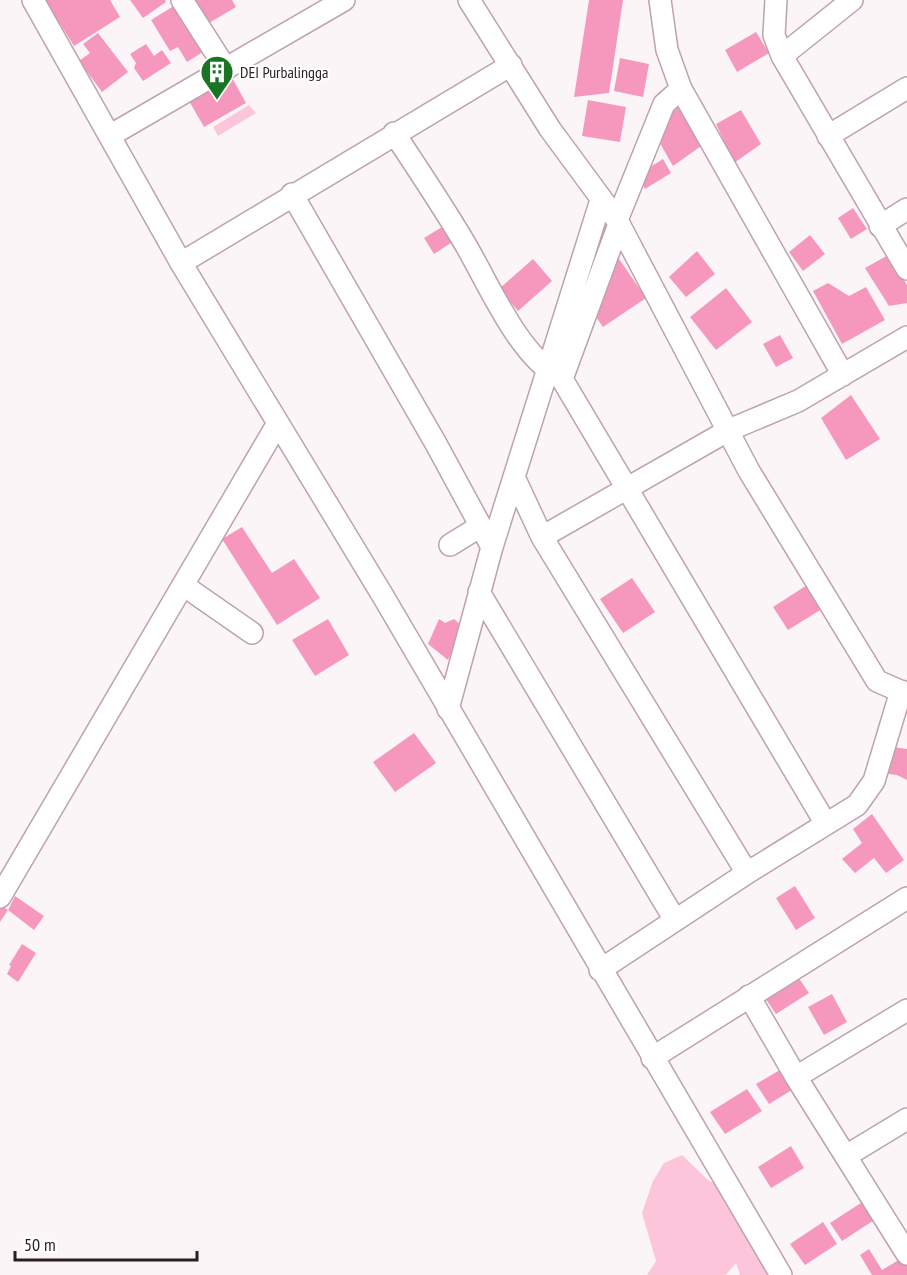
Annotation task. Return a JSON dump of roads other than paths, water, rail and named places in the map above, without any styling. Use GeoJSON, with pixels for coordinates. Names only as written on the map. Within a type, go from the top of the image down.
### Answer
{"type":"FeatureCollection","features":[{"type":"Feature","properties":{"kind":"street"},"geometry":{"type":"LineString","coordinates":[[33,0],[181,263],[448,709],[782,1275]]}},
{"type":"Feature","properties":{"kind":"street"},"geometry":{"type":"LineString","coordinates":[[182,0],[226,69]]}},
{"type":"Feature","properties":{"kind":"street"},"geometry":{"type":"LineString","coordinates":[[111,135],[344,0]]}},
{"type":"Feature","properties":{"kind":"street"},"geometry":{"type":"LineString","coordinates":[[469,0],[550,129],[611,213],[768,503],[877,681],[904,692],[874,781],[856,805],[747,873],[600,970]]}},
{"type":"Feature","properties":{"kind":"street"},"geometry":{"type":"LineString","coordinates":[[660,0],[675,95],[843,375]]}},
{"type":"Feature","properties":{"kind":"street"},"geometry":{"type":"LineString","coordinates":[[776,0],[774,35],[782,56],[907,268]]}},
{"type":"Feature","properties":{"kind":"street"},"geometry":{"type":"LineString","coordinates":[[782,56],[852,0]]}},
{"type":"Feature","properties":{"kind":"street"},"geometry":{"type":"LineString","coordinates":[[181,263],[292,194],[511,65]]}},
{"type":"Feature","properties":{"kind":"street"},"geometry":{"type":"LineString","coordinates":[[828,136],[907,88]]}},
{"type":"Feature","properties":{"kind":"street"},"geometry":{"type":"LineString","coordinates":[[448,709],[492,547],[518,485],[532,426],[555,375],[611,213],[675,95]]}},
{"type":"Feature","properties":{"kind":"street"},"geometry":{"type":"LineString","coordinates":[[394,134],[463,241],[512,325],[555,375],[627,490],[826,824]]}},
{"type":"Feature","properties":{"kind":"street"},"geometry":{"type":"LineString","coordinates":[[292,194],[435,442],[479,527],[492,547]]}},
{"type":"Feature","properties":{"kind":"street"},"geometry":{"type":"LineString","coordinates":[[880,225],[907,209]]}},
{"type":"Feature","properties":{"kind":"street"},"geometry":{"type":"LineString","coordinates":[[555,375],[611,213]]}},
{"type":"Feature","properties":{"kind":"street"},"geometry":{"type":"LineString","coordinates":[[542,537],[729,430],[798,401],[907,337]]}},
{"type":"Feature","properties":{"kind":"street"},"geometry":{"type":"LineString","coordinates":[[0,897],[278,423]]}},
{"type":"Feature","properties":{"kind":"street"},"geometry":{"type":"LineString","coordinates":[[518,485],[542,537],[747,873]]}},
{"type":"Feature","properties":{"kind":"street"},"geometry":{"type":"LineString","coordinates":[[450,545],[479,527]]}},
{"type":"Feature","properties":{"kind":"street"},"geometry":{"type":"LineString","coordinates":[[183,585],[252,633]]}},
{"type":"Feature","properties":{"kind":"street"},"geometry":{"type":"LineString","coordinates":[[479,592],[675,920]]}},
{"type":"Feature","properties":{"kind":"street"},"geometry":{"type":"LineString","coordinates":[[652,1058],[907,898]]}},
{"type":"Feature","properties":{"kind":"street"},"geometry":{"type":"LineString","coordinates":[[749,996],[796,1077],[907,1254]]}},
{"type":"Feature","properties":{"kind":"street"},"geometry":{"type":"LineString","coordinates":[[796,1077],[907,1010]]}},
{"type":"Feature","properties":{"kind":"street"},"geometry":{"type":"LineString","coordinates":[[846,1156],[907,1119]]}},
{"type":"Feature","properties":{"kind":"place","name":"DEI Purbalingga"},"geometry":{"type":"Point","coordinates":[217,101]}}]}
